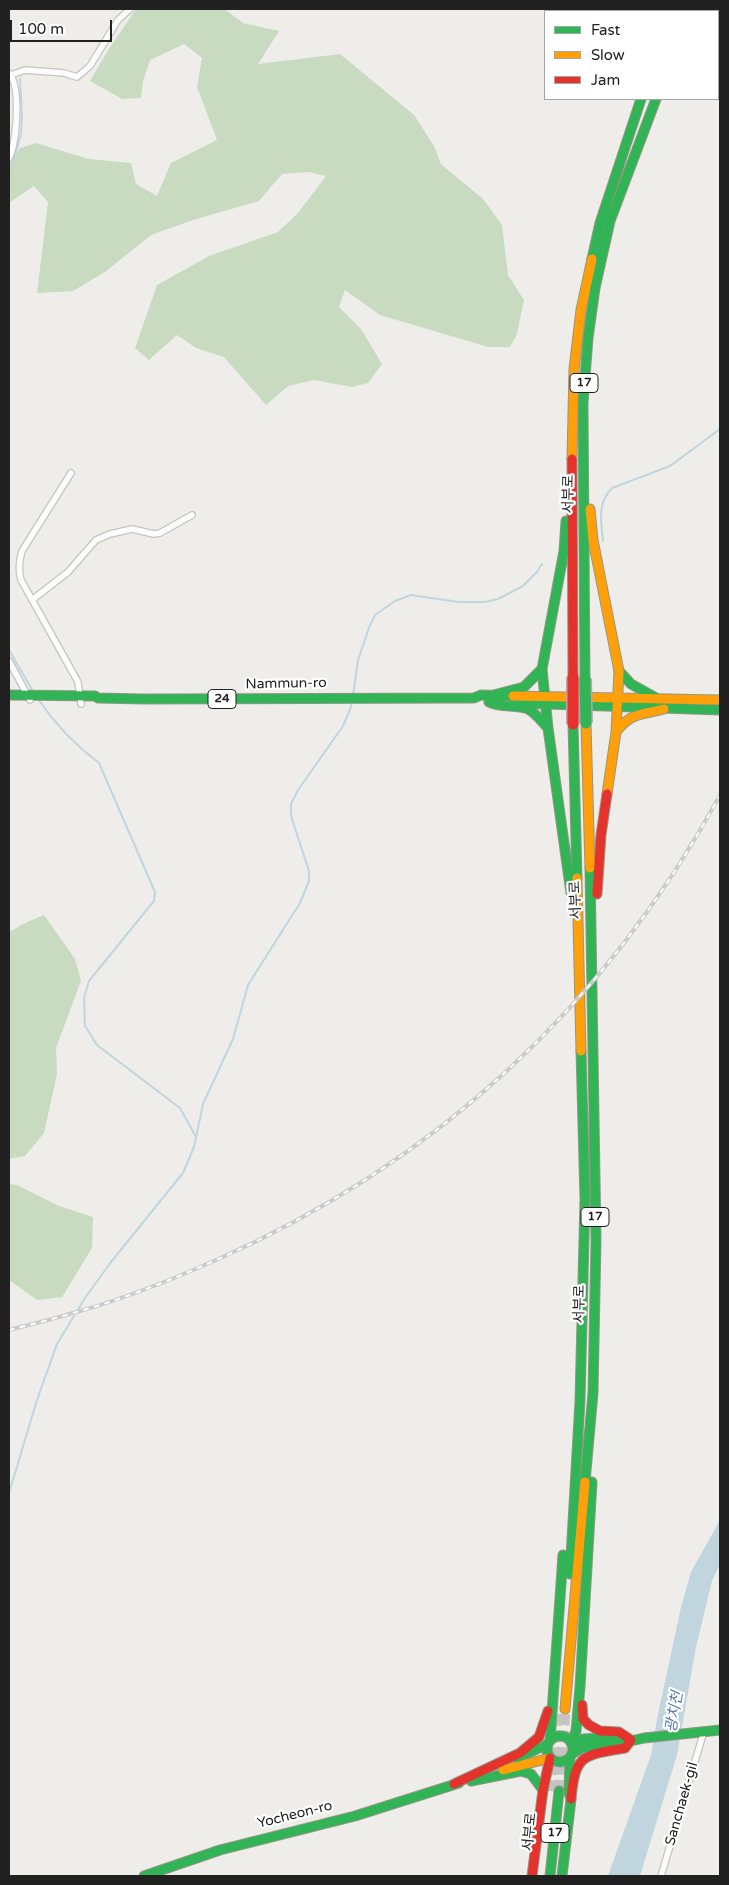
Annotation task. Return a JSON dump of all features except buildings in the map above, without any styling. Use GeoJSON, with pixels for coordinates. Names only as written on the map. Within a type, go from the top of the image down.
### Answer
{"type":"FeatureCollection","features":[{"type":"Feature","properties":{"kind":"main road","name":"서부로"},"geometry":{"type":"LineString","coordinates":[[641,100],[600,222],[581,310],[574,369],[572,678],[585,1199],[580,1401],[562,1709],[593,1393],[596,1240],[593,970],[585,679],[584,380],[595,288],[610,220],[656,100]]}},
{"type":"Feature","properties":{"kind":"main road"},"geometry":{"type":"LineString","coordinates":[[584,446],[593,540],[619,671],[616,732],[600,835],[593,970]]}},
{"type":"Feature","properties":{"kind":"main road"},"geometry":{"type":"LineString","coordinates":[[572,447],[564,551],[542,669],[548,728],[568,869],[579,972]]}},
{"type":"Feature","properties":{"kind":"main road"},"geometry":{"type":"LineString","coordinates":[[542,669],[534,680],[525,687],[490,699],[496,706],[525,708],[533,712],[548,728]]}},
{"type":"Feature","properties":{"kind":"main road"},"geometry":{"type":"LineString","coordinates":[[619,671],[630,684],[658,698]]}},
{"type":"Feature","properties":{"kind":"main road","name":"Nammun-ro"},"geometry":{"type":"LineString","coordinates":[[9,695],[81,700],[95,696],[98,698],[242,700],[474,698],[481,695],[490,699],[618,702],[664,709],[720,710]]}},
{"type":"Feature","properties":{"kind":"main road","name":"Nammun-ro"},"geometry":{"type":"LineString","coordinates":[[9,700],[35,698]]}},
{"type":"Feature","properties":{"kind":"main road","name":"Nammun-ro"},"geometry":{"type":"LineString","coordinates":[[618,702],[658,698],[720,700]]}},
{"type":"Feature","properties":{"kind":"main road"},"geometry":{"type":"LineString","coordinates":[[616,732],[629,717],[638,713],[652,713],[664,709]]}},
{"type":"Feature","properties":{"kind":"main road"},"geometry":{"type":"LineString","coordinates":[[571,1799],[568,1793],[571,1752],[576,1730],[580,1687],[592,1509],[593,1393]]}},
{"type":"Feature","properties":{"kind":"main road"},"geometry":{"type":"LineString","coordinates":[[532,1876],[551,1790],[550,1758],[547,1753],[566,1520],[580,1401]]}},
{"type":"Feature","properties":{"kind":"main road"},"geometry":{"type":"LineString","coordinates":[[454,1784],[520,1753],[539,1737],[547,1716],[553,1684]]}},
{"type":"Feature","properties":{"kind":"main road"},"geometry":{"type":"LineString","coordinates":[[580,1687],[583,1719],[600,1731],[619,1732],[631,1740]]}},
{"type":"Feature","properties":{"kind":"main road"},"geometry":{"type":"LineString","coordinates":[[550,1758],[563,1762],[583,1739],[617,1736],[631,1740],[720,1730]]}},
{"type":"Feature","properties":{"kind":"main road"},"geometry":{"type":"LineString","coordinates":[[549,1743],[558,1736],[562,1737],[571,1752]]}},
{"type":"Feature","properties":{"kind":"main road"},"geometry":{"type":"LineString","coordinates":[[562,1876],[575,1768],[583,1759],[596,1753],[625,1748],[631,1740]]}},
{"type":"Feature","properties":{"kind":"main road","name":"Yocheon-ro"},"geometry":{"type":"LineString","coordinates":[[454,1784],[549,1743]]}},
{"type":"Feature","properties":{"kind":"main road","name":"Yocheon-ro"},"geometry":{"type":"LineString","coordinates":[[144,1876],[220,1850],[372,1811],[454,1784],[550,1758]]}},
{"type":"Feature","properties":{"kind":"main road"},"geometry":{"type":"LineString","coordinates":[[454,1784],[521,1771],[531,1774],[551,1790]]}},
{"type":"Feature","properties":{"kind":"main road","name":"서부로"},"geometry":{"type":"LineString","coordinates":[[539,1876],[551,1790]]}},
{"type":"Feature","properties":{"kind":"main road","name":"서부로"},"geometry":{"type":"LineString","coordinates":[[550,1876],[551,1790]]}},
{"type":"Feature","properties":{"kind":"street"},"geometry":{"type":"LineString","coordinates":[[9,158],[16,128],[14,87],[10,74],[24,70],[64,73],[77,77],[90,66],[118,20],[130,9]]}},
{"type":"Feature","properties":{"kind":"street"},"geometry":{"type":"LineString","coordinates":[[71,473],[22,551],[19,572],[32,600],[78,682],[81,700]]}},
{"type":"Feature","properties":{"kind":"street"},"geometry":{"type":"LineString","coordinates":[[32,600],[68,572],[96,540],[110,534],[132,529],[154,534],[160,533],[192,515]]}},
{"type":"Feature","properties":{"kind":"street"},"geometry":{"type":"LineString","coordinates":[[9,661],[35,698]]}},
{"type":"Feature","properties":{"kind":"street","name":"Sanchaek-gil"},"geometry":{"type":"LineString","coordinates":[[661,1876],[700,1732]]}},
{"type":"Feature","properties":{"kind":"green space"},"geometry":{"type":"Polygon","coordinates":[[[136,9],[227,9],[227,11],[243,23],[279,31],[258,64],[340,54],[414,115],[434,146],[441,164],[483,199],[502,225],[508,275],[524,300],[517,334],[510,347],[488,347],[380,315],[345,290],[339,307],[361,329],[382,364],[368,383],[352,387],[314,380],[288,386],[266,405],[224,357],[196,348],[177,335],[149,360],[135,348],[157,285],[209,256],[278,232],[298,213],[326,176],[309,172],[282,174],[259,201],[193,220],[151,235],[105,272],[73,291],[37,293],[48,202],[34,186],[9,203],[9,164],[20,148],[36,143],[89,159],[131,163],[136,184],[157,196],[171,163],[217,140],[197,87],[202,58],[184,44],[150,60],[143,81],[141,98],[122,99],[90,81],[136,9]]]}},
{"type":"Feature","properties":{"kind":"green space"},"geometry":{"type":"Polygon","coordinates":[[[44,915],[75,959],[81,981],[56,1048],[57,1074],[44,1133],[25,1156],[9,1159],[9,932],[44,915]]]}},
{"type":"Feature","properties":{"kind":"green space"},"geometry":{"type":"Polygon","coordinates":[[[9,1184],[17,1185],[59,1206],[93,1217],[92,1248],[62,1297],[37,1300],[9,1280],[9,1184]]]}},
{"type":"Feature","properties":{"kind":"water","name":"광치천"},"geometry":{"type":"Polygon","coordinates":[[[720,1520],[720,1564],[712,1581],[696,1647],[677,1755],[640,1876],[608,1876],[651,1755],[681,1607],[691,1572],[720,1520]]]}},
{"type":"Feature","properties":{"kind":"waterway"},"geometry":{"type":"LineString","coordinates":[[9,170],[12,166],[21,134],[20,79]]}},
{"type":"Feature","properties":{"kind":"waterway"},"geometry":{"type":"LineString","coordinates":[[603,541],[602,506],[612,488],[670,466],[720,429]]}},
{"type":"Feature","properties":{"kind":"waterway"},"geometry":{"type":"LineString","coordinates":[[353,696],[358,660],[370,625],[375,615],[395,601],[411,595],[459,602],[485,602],[498,599],[523,586],[542,564]]}},
{"type":"Feature","properties":{"kind":"waterway"},"geometry":{"type":"LineString","coordinates":[[9,650],[34,693]]}},
{"type":"Feature","properties":{"kind":"waterway"},"geometry":{"type":"LineString","coordinates":[[38,699],[66,734],[99,763],[155,892],[154,901],[89,981],[84,998],[85,1026],[97,1045],[180,1108],[195,1135]]}},
{"type":"Feature","properties":{"kind":"waterway"},"geometry":{"type":"LineString","coordinates":[[9,1493],[37,1400],[57,1344],[85,1298],[111,1262],[183,1173],[194,1147],[203,1104],[233,1039],[248,985],[300,903],[309,881],[309,871],[291,816],[291,804],[298,790],[343,726],[352,701]]}},
{"type":"Feature","properties":{"kind":"tunnel"},"geometry":{"type":"LineString","coordinates":[[549,1791],[558,1709]]}},
{"type":"Feature","properties":{"kind":"tunnel"},"geometry":{"type":"LineString","coordinates":[[559,1791],[565,1710]]}},
{"type":"Feature","properties":{"kind":"railway"},"geometry":{"type":"LineString","coordinates":[[9,1330],[114,1300],[165,1282],[214,1261],[294,1222],[370,1177],[441,1126],[507,1071],[568,1010],[624,943],[674,872],[720,795]]}},
{"type":"Feature","properties":{"kind":"traffic: fast"},"geometry":{"type":"LineString","coordinates":[[592,259],[600,223],[641,100]]}},
{"type":"Feature","properties":{"kind":"traffic: fast"},"geometry":{"type":"LineString","coordinates":[[585,679],[583,403],[588,338],[595,288],[610,221],[656,100]]}},
{"type":"Feature","properties":{"kind":"traffic: fast"},"geometry":{"type":"LineString","coordinates":[[566,521],[564,551],[542,669],[548,728],[571,893]]}},
{"type":"Feature","properties":{"kind":"traffic: fast"},"geometry":{"type":"LineString","coordinates":[[490,696],[524,687],[542,669]]}},
{"type":"Feature","properties":{"kind":"traffic: fast"},"geometry":{"type":"LineString","coordinates":[[619,671],[631,684],[658,699]]}},
{"type":"Feature","properties":{"kind":"traffic: fast"},"geometry":{"type":"LineString","coordinates":[[585,679],[586,723]]}},
{"type":"Feature","properties":{"kind":"traffic: fast"},"geometry":{"type":"LineString","coordinates":[[9,695],[95,696],[98,698],[144,699],[474,698],[481,695],[513,696]]}},
{"type":"Feature","properties":{"kind":"traffic: fast"},"geometry":{"type":"LineString","coordinates":[[489,702],[528,709],[548,728]]}},
{"type":"Feature","properties":{"kind":"traffic: fast"},"geometry":{"type":"LineString","coordinates":[[518,703],[720,710]]}},
{"type":"Feature","properties":{"kind":"traffic: fast"},"geometry":{"type":"LineString","coordinates":[[573,724],[577,878]]}},
{"type":"Feature","properties":{"kind":"traffic: fast"},"geometry":{"type":"LineString","coordinates":[[585,1482],[593,1393],[596,1240],[590,868]]}},
{"type":"Feature","properties":{"kind":"traffic: fast"},"geometry":{"type":"LineString","coordinates":[[570,1574],[580,1401],[585,1199],[581,1051]]}},
{"type":"Feature","properties":{"kind":"traffic: fast"},"geometry":{"type":"LineString","coordinates":[[571,1743],[576,1731],[580,1687],[592,1482]]}},
{"type":"Feature","properties":{"kind":"traffic: fast"},"geometry":{"type":"LineString","coordinates":[[550,1741],[563,1555]]}},
{"type":"Feature","properties":{"kind":"traffic: fast"},"geometry":{"type":"LineString","coordinates":[[572,1754],[582,1748],[644,1738],[720,1730]]}},
{"type":"Feature","properties":{"kind":"traffic: fast"},"geometry":{"type":"LineString","coordinates":[[560,1736],[569,1740],[573,1749],[569,1758],[560,1762],[551,1758],[547,1749],[551,1740],[560,1736]]}},
{"type":"Feature","properties":{"kind":"traffic: fast"},"geometry":{"type":"LineString","coordinates":[[571,1743],[583,1739],[619,1737]]}},
{"type":"Feature","properties":{"kind":"traffic: fast"},"geometry":{"type":"LineString","coordinates":[[517,1758],[548,1744]]}},
{"type":"Feature","properties":{"kind":"traffic: fast"},"geometry":{"type":"LineString","coordinates":[[562,1876],[571,1799],[569,1793],[570,1758]]}},
{"type":"Feature","properties":{"kind":"traffic: fast"},"geometry":{"type":"LineString","coordinates":[[471,1781],[521,1771],[531,1774],[543,1790]]}},
{"type":"Feature","properties":{"kind":"traffic: fast"},"geometry":{"type":"LineString","coordinates":[[144,1876],[220,1850],[355,1816],[459,1783]]}},
{"type":"Feature","properties":{"kind":"traffic: fast"},"geometry":{"type":"LineString","coordinates":[[550,1876],[559,1791]]}},
{"type":"Feature","properties":{"kind":"traffic: slow"},"geometry":{"type":"LineString","coordinates":[[572,459],[574,369],[581,310],[592,259]]}},
{"type":"Feature","properties":{"kind":"traffic: slow"},"geometry":{"type":"LineString","coordinates":[[590,509],[593,540],[619,671],[616,732],[607,794]]}},
{"type":"Feature","properties":{"kind":"traffic: slow"},"geometry":{"type":"LineString","coordinates":[[513,696],[720,700]]}},
{"type":"Feature","properties":{"kind":"traffic: slow"},"geometry":{"type":"LineString","coordinates":[[616,732],[632,718],[664,709]]}},
{"type":"Feature","properties":{"kind":"traffic: slow"},"geometry":{"type":"LineString","coordinates":[[586,723],[590,868]]}},
{"type":"Feature","properties":{"kind":"traffic: slow"},"geometry":{"type":"LineString","coordinates":[[577,878],[581,1051]]}},
{"type":"Feature","properties":{"kind":"traffic: slow"},"geometry":{"type":"LineString","coordinates":[[565,1709],[585,1482]]}},
{"type":"Feature","properties":{"kind":"traffic: slow"},"geometry":{"type":"LineString","coordinates":[[503,1770],[550,1758]]}},
{"type":"Feature","properties":{"kind":"traffic: jam"},"geometry":{"type":"LineString","coordinates":[[572,459],[573,677]]}},
{"type":"Feature","properties":{"kind":"traffic: jam"},"geometry":{"type":"LineString","coordinates":[[573,677],[573,724]]}},
{"type":"Feature","properties":{"kind":"traffic: jam"},"geometry":{"type":"LineString","coordinates":[[597,894],[601,835],[607,794]]}},
{"type":"Feature","properties":{"kind":"traffic: jam"},"geometry":{"type":"LineString","coordinates":[[571,1799],[575,1773],[584,1759],[591,1755],[625,1748],[631,1740],[619,1732],[600,1731],[589,1725],[583,1719],[582,1705]]}},
{"type":"Feature","properties":{"kind":"traffic: jam"},"geometry":{"type":"LineString","coordinates":[[454,1784],[520,1753],[539,1737],[548,1711]]}},
{"type":"Feature","properties":{"kind":"traffic: jam"},"geometry":{"type":"LineString","coordinates":[[532,1876],[543,1790],[550,1758]]}}]}
